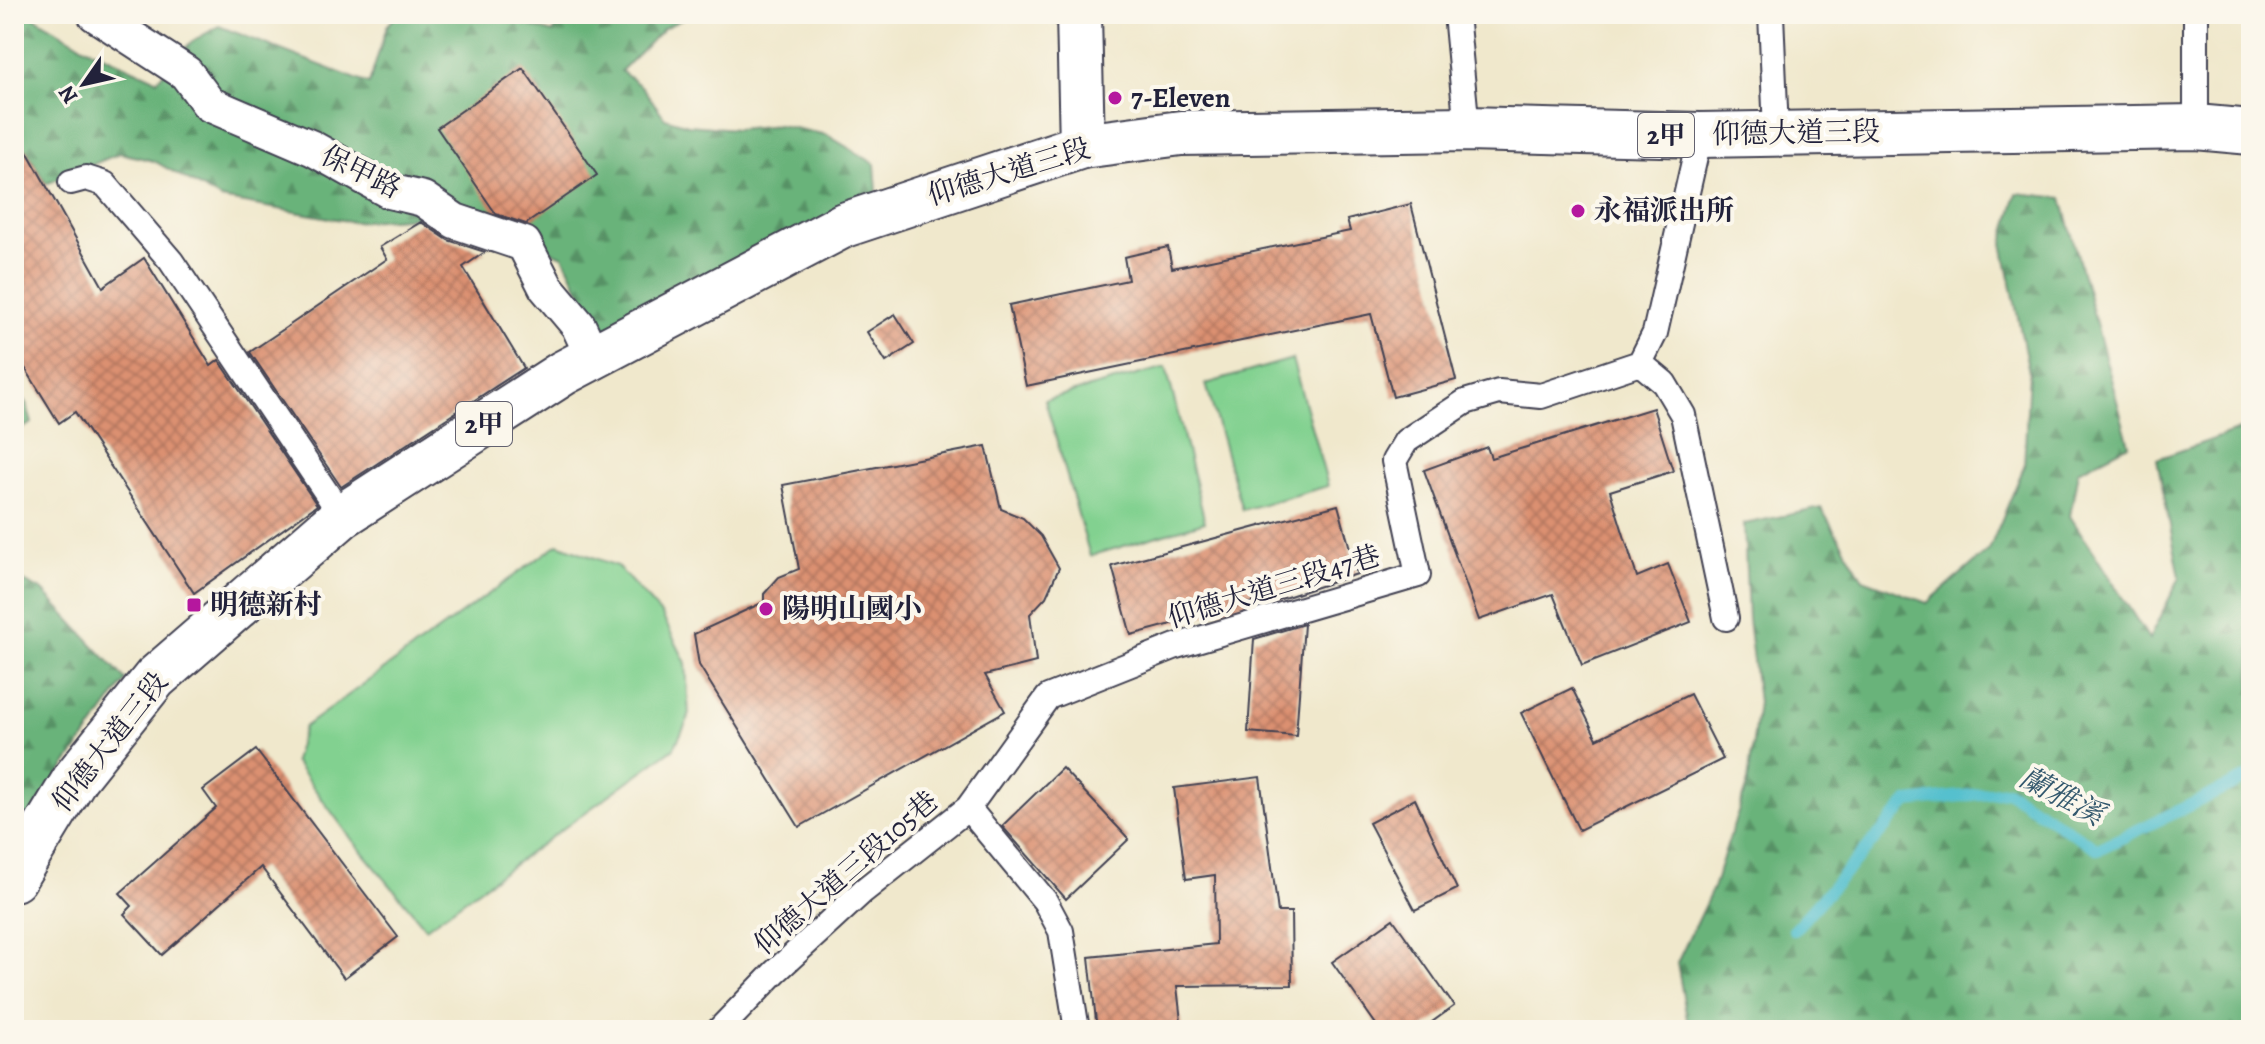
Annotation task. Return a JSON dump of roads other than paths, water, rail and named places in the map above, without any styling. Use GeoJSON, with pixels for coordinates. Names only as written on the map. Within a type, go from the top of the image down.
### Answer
{"type":"FeatureCollection","features":[{"type":"Feature","properties":{"kind":"main road"},"geometry":{"type":"LineString","coordinates":[[1079,14],[1082,146]]}},
{"type":"Feature","properties":{"kind":"main road","name":"仰德大道三段"},"geometry":{"type":"LineString","coordinates":[[14,879],[76,777],[155,678],[342,516],[563,373],[844,225],[1082,146],[1181,133],[1467,129],[1700,135],[2196,127],[2251,132]]}},
{"type":"Feature","properties":{"kind":"street","name":"保甲路"},"geometry":{"type":"LineString","coordinates":[[95,14],[186,73],[209,104],[312,148],[389,191],[423,199],[455,221],[524,244],[546,287],[578,325],[593,357]]}},
{"type":"Feature","properties":{"kind":"lane"},"geometry":{"type":"LineString","coordinates":[[1456,14],[1467,129]]}},
{"type":"Feature","properties":{"kind":"lane"},"geometry":{"type":"LineString","coordinates":[[1771,14],[1776,132]]}},
{"type":"Feature","properties":{"kind":"lane"},"geometry":{"type":"LineString","coordinates":[[2196,14],[2196,127]]}},
{"type":"Feature","properties":{"kind":"lane"},"geometry":{"type":"LineString","coordinates":[[1700,135],[1655,333],[1640,363],[1664,383],[1683,415],[1726,618]]}},
{"type":"Feature","properties":{"kind":"lane"},"geometry":{"type":"LineString","coordinates":[[71,182],[86,178],[105,184],[171,261],[342,516]]}},
{"type":"Feature","properties":{"kind":"lane","name":"仰德大道三段47巷"},"geometry":{"type":"LineString","coordinates":[[968,808],[1048,697],[1176,646],[1418,575],[1394,461],[1406,441],[1465,402],[1499,392],[1541,396],[1640,363]]}},
{"type":"Feature","properties":{"kind":"lane","name":"仰德大道三段105巷"},"geometry":{"type":"LineString","coordinates":[[719,1030],[863,891],[968,808],[1045,901],[1061,931],[1077,1030]]}},
{"type":"Feature","properties":{"kind":"waterway","name":"蘭雅溪"},"geometry":{"type":"LineString","coordinates":[[1794,930],[1908,802],[2007,791],[2098,849],[2251,776]]}},
{"type":"Feature","properties":{"kind":"place","name":"7-Eleven"},"geometry":{"type":"Point","coordinates":[1115,98]}},
{"type":"Feature","properties":{"kind":"place","name":"永福派出所"},"geometry":{"type":"Point","coordinates":[1578,211]}},
{"type":"Feature","properties":{"kind":"place","name":"明德新村"},"geometry":{"type":"Point","coordinates":[194,605]}},
{"type":"Feature","properties":{"kind":"place","name":"陽明山國小"},"geometry":{"type":"Point","coordinates":[766,609]}}]}
